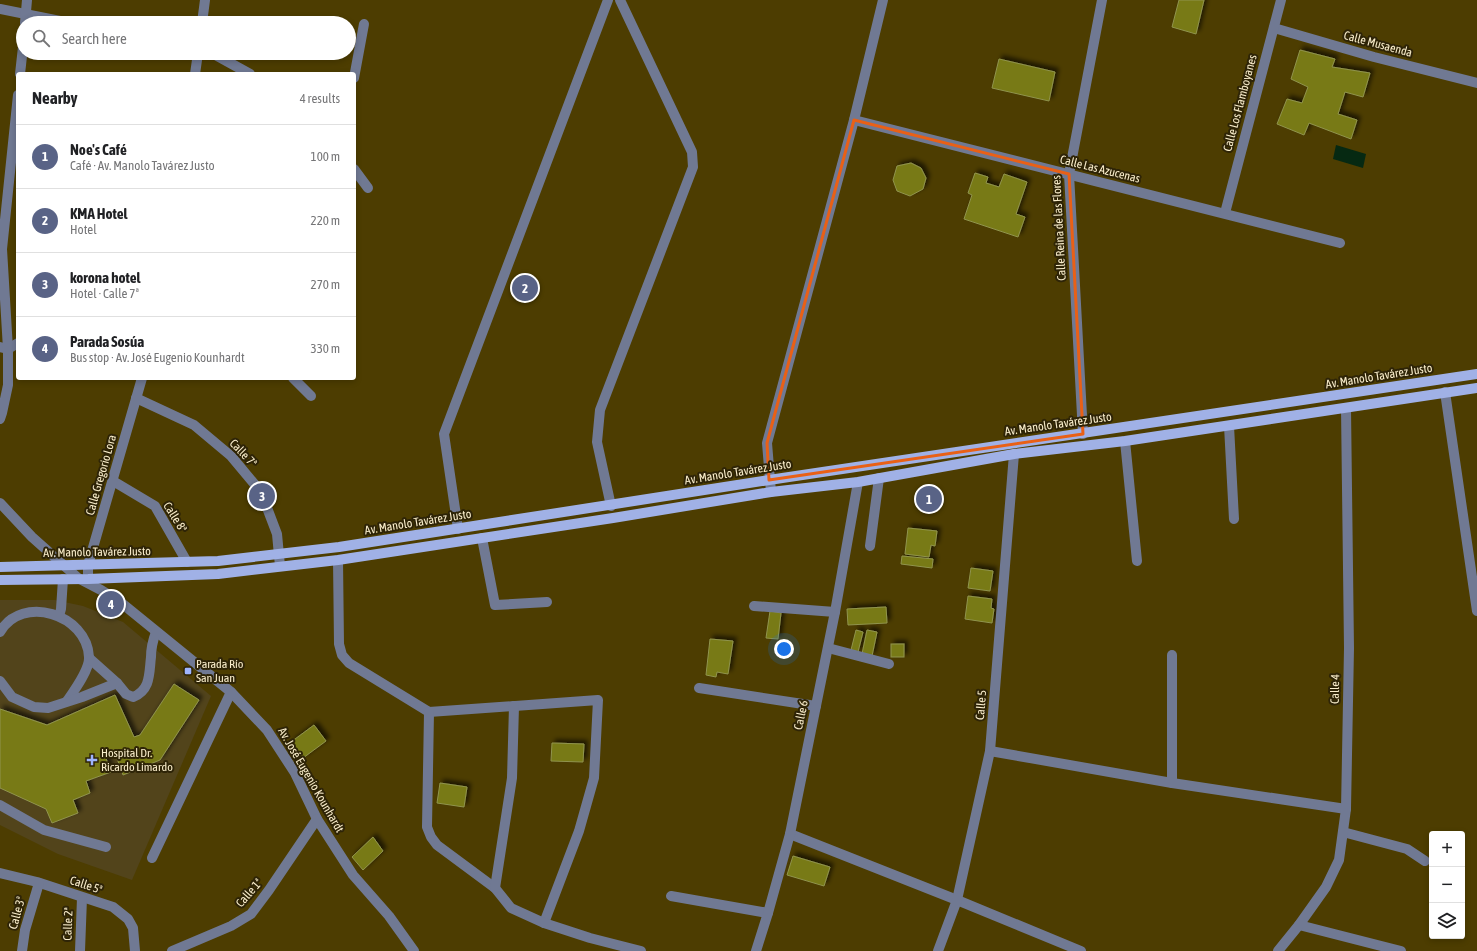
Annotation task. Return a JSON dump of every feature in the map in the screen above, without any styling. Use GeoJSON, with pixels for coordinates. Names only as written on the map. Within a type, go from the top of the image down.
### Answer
{"type":"FeatureCollection","features":[{"type":"Feature","properties":{"kind":"main road","name":"Av. Manolo Tavárez Justo"},"geometry":{"type":"LineString","coordinates":[[0,567],[218,562],[339,547],[611,506],[769,480],[1477,374]]}},
{"type":"Feature","properties":{"kind":"main road","name":"Av. Manolo Tavárez Justo"},"geometry":{"type":"LineString","coordinates":[[0,580],[83,579],[218,574],[338,560],[771,492],[858,482],[1014,454],[1126,441],[1477,388]]}},
{"type":"Feature","properties":{"kind":"street"},"geometry":{"type":"LineString","coordinates":[[26,16],[28,0]]}},
{"type":"Feature","properties":{"kind":"street"},"geometry":{"type":"LineString","coordinates":[[203,16],[205,0]]}},
{"type":"Feature","properties":{"kind":"street"},"geometry":{"type":"LineString","coordinates":[[458,529],[444,434],[608,0]]}},
{"type":"Feature","properties":{"kind":"street"},"geometry":{"type":"LineString","coordinates":[[611,506],[597,442],[600,410],[693,167],[692,152],[620,0]]}},
{"type":"Feature","properties":{"kind":"street"},"geometry":{"type":"LineString","coordinates":[[771,492],[767,443],[854,120],[883,0]]}},
{"type":"Feature","properties":{"kind":"street","name":"Calle Reina de las Flores"},"geometry":{"type":"LineString","coordinates":[[1083,434],[1069,174],[1102,0]]}},
{"type":"Feature","properties":{"kind":"street","name":"Calle Los Flamboyanes"},"geometry":{"type":"LineString","coordinates":[[1225,214],[1281,0]]}},
{"type":"Feature","properties":{"kind":"street"},"geometry":{"type":"LineString","coordinates":[[0,9],[20,16]]}},
{"type":"Feature","properties":{"kind":"street"},"geometry":{"type":"LineString","coordinates":[[355,72],[364,24]]}},
{"type":"Feature","properties":{"kind":"street","name":"Calle Musaenda"},"geometry":{"type":"LineString","coordinates":[[1274,28],[1374,57],[1477,83]]}},
{"type":"Feature","properties":{"kind":"street"},"geometry":{"type":"LineString","coordinates":[[20,72],[22,60]]}},
{"type":"Feature","properties":{"kind":"street"},"geometry":{"type":"LineString","coordinates":[[195,72],[197,60]]}},
{"type":"Feature","properties":{"kind":"street"},"geometry":{"type":"LineString","coordinates":[[225,60],[246,72]]}},
{"type":"Feature","properties":{"kind":"street"},"geometry":{"type":"LineString","coordinates":[[0,419],[8,385],[4,348],[1,249],[16,113]]}},
{"type":"Feature","properties":{"kind":"street","name":"Calle Las Azucenas"},"geometry":{"type":"LineString","coordinates":[[854,120],[1340,242]]}},
{"type":"Feature","properties":{"kind":"street"},"geometry":{"type":"LineString","coordinates":[[356,171],[368,188]]}},
{"type":"Feature","properties":{"kind":"street"},"geometry":{"type":"LineString","coordinates":[[4,348],[16,344]]}},
{"type":"Feature","properties":{"kind":"street","name":"Calle Gregorio Lora"},"geometry":{"type":"LineString","coordinates":[[83,579],[141,380]]}},
{"type":"Feature","properties":{"kind":"street"},"geometry":{"type":"LineString","coordinates":[[294,380],[311,396]]}},
{"type":"Feature","properties":{"kind":"street"},"geometry":{"type":"LineString","coordinates":[[1445,392],[1477,611]]}},
{"type":"Feature","properties":{"kind":"street","name":"Calle 7ª"},"geometry":{"type":"LineString","coordinates":[[136,398],[194,425],[231,456],[261,492],[277,534],[280,566]]}},
{"type":"Feature","properties":{"kind":"street","name":"Calle 4"},"geometry":{"type":"LineString","coordinates":[[1278,951],[1326,887],[1339,860],[1346,809],[1349,648],[1346,408]]}},
{"type":"Feature","properties":{"kind":"street"},"geometry":{"type":"LineString","coordinates":[[1229,426],[1234,519]]}},
{"type":"Feature","properties":{"kind":"street"},"geometry":{"type":"LineString","coordinates":[[1126,441],[1137,561]]}},
{"type":"Feature","properties":{"kind":"street","name":"Calle 5"},"geometry":{"type":"LineString","coordinates":[[938,951],[957,900],[990,751],[1014,454]]}},
{"type":"Feature","properties":{"kind":"street"},"geometry":{"type":"LineString","coordinates":[[870,546],[879,478]]}},
{"type":"Feature","properties":{"kind":"street","name":"Calle 8ª"},"geometry":{"type":"LineString","coordinates":[[113,480],[154,506],[187,562]]}},
{"type":"Feature","properties":{"kind":"street","name":"Calle 6"},"geometry":{"type":"LineString","coordinates":[[756,951],[790,834],[835,612],[858,482]]}},
{"type":"Feature","properties":{"kind":"street","name":"Av. José Eugenio Kounhardt"},"geometry":{"type":"LineString","coordinates":[[0,503],[32,537],[64,565],[83,579],[110,594],[231,692],[267,730],[295,773],[317,820],[353,874],[389,916],[414,951]]}},
{"type":"Feature","properties":{"kind":"street"},"geometry":{"type":"LineString","coordinates":[[482,538],[495,605],[547,602]]}},
{"type":"Feature","properties":{"kind":"street"},"geometry":{"type":"LineString","coordinates":[[338,560],[339,644],[342,654],[349,663],[429,712],[598,700],[594,778],[579,830],[544,923]]}},
{"type":"Feature","properties":{"kind":"street"},"geometry":{"type":"LineString","coordinates":[[59,616],[61,609],[63,579]]}},
{"type":"Feature","properties":{"kind":"street"},"geometry":{"type":"LineString","coordinates":[[754,606],[835,612]]}},
{"type":"Feature","properties":{"kind":"street"},"geometry":{"type":"LineString","coordinates":[[0,632],[9,621],[18,615],[37,612],[59,616],[77,628],[82,634],[89,658],[82,678],[67,701]]}},
{"type":"Feature","properties":{"kind":"street"},"geometry":{"type":"LineString","coordinates":[[89,658],[117,683],[126,694],[133,697],[138,695],[145,688],[150,673],[152,642],[156,632]]}},
{"type":"Feature","properties":{"kind":"street"},"geometry":{"type":"LineString","coordinates":[[828,648],[889,664]]}},
{"type":"Feature","properties":{"kind":"street"},"geometry":{"type":"LineString","coordinates":[[1172,655],[1172,783]]}},
{"type":"Feature","properties":{"kind":"street"},"geometry":{"type":"LineString","coordinates":[[0,681],[12,697],[34,707],[48,708],[82,697],[117,683]]}},
{"type":"Feature","properties":{"kind":"street"},"geometry":{"type":"LineString","coordinates":[[699,688],[816,706]]}},
{"type":"Feature","properties":{"kind":"street"},"geometry":{"type":"LineString","coordinates":[[152,858],[231,692]]}},
{"type":"Feature","properties":{"kind":"street"},"geometry":{"type":"LineString","coordinates":[[495,888],[512,778],[514,706]]}},
{"type":"Feature","properties":{"kind":"street"},"geometry":{"type":"LineString","coordinates":[[429,712],[427,826],[436,845],[495,888],[511,908],[544,923],[590,938],[641,951]]}},
{"type":"Feature","properties":{"kind":"street"},"geometry":{"type":"LineString","coordinates":[[990,751],[1172,783],[1346,809]]}},
{"type":"Feature","properties":{"kind":"street"},"geometry":{"type":"LineString","coordinates":[[0,805],[44,830],[106,847]]}},
{"type":"Feature","properties":{"kind":"street","name":"Calle 1ª"},"geometry":{"type":"LineString","coordinates":[[172,951],[231,926],[250,914],[269,890],[317,820]]}},
{"type":"Feature","properties":{"kind":"street"},"geometry":{"type":"LineString","coordinates":[[1343,832],[1407,849],[1425,861]]}},
{"type":"Feature","properties":{"kind":"street"},"geometry":{"type":"LineString","coordinates":[[790,834],[957,900],[1061,947],[1082,951]]}},
{"type":"Feature","properties":{"kind":"street","name":"Calle 5ª"},"geometry":{"type":"LineString","coordinates":[[0,873],[39,883],[113,907],[128,919],[133,928],[136,951]]}},
{"type":"Feature","properties":{"kind":"street","name":"Calle 3ª"},"geometry":{"type":"LineString","coordinates":[[22,951],[25,930],[39,883]]}},
{"type":"Feature","properties":{"kind":"street"},"geometry":{"type":"LineString","coordinates":[[671,896],[768,913]]}},
{"type":"Feature","properties":{"kind":"street","name":"Calle 2ª"},"geometry":{"type":"LineString","coordinates":[[80,951],[82,898]]}},
{"type":"Feature","properties":{"kind":"street"},"geometry":{"type":"LineString","coordinates":[[1299,925],[1400,951]]}},
{"type":"Feature","properties":{"kind":"highlighted area"},"geometry":{"type":"Polygon","coordinates":[[[854,120],[1069,174],[1083,434],[769,480],[767,443],[854,120]]]}},
{"type":"Feature","properties":{"kind":"shaded area"},"geometry":{"type":"Polygon","coordinates":[[[1336,145],[1366,154],[1363,168],[1333,159],[1336,145]]]}},
{"type":"Feature","properties":{"kind":"shaded area","name":"Hospital Dr. Ricardo Limardo"},"geometry":{"type":"Polygon","coordinates":[[[0,600],[55,600],[83,606],[123,622],[211,696],[132,880],[58,854],[0,825],[0,600]]]}},
{"type":"Feature","properties":{"kind":"building"},"geometry":{"type":"Polygon","coordinates":[[[1179,0],[1204,0],[1196,34],[1172,27],[1179,0]]]}},
{"type":"Feature","properties":{"kind":"building"},"geometry":{"type":"Polygon","coordinates":[[[1300,50],[1335,59],[1332,67],[1370,73],[1363,97],[1345,92],[1338,114],[1357,120],[1351,139],[1309,123],[1304,135],[1277,124],[1287,99],[1302,103],[1308,87],[1291,79],[1300,50]]]}},
{"type":"Feature","properties":{"kind":"building"},"geometry":{"type":"Polygon","coordinates":[[[999,59],[1055,72],[1049,101],[992,88],[999,59]]]}},
{"type":"Feature","properties":{"kind":"building"},"geometry":{"type":"Polygon","coordinates":[[[911,163],[921,168],[926,178],[923,189],[910,196],[897,191],[893,180],[897,166],[911,163]]]}},
{"type":"Feature","properties":{"kind":"building"},"geometry":{"type":"Polygon","coordinates":[[[975,173],[988,177],[986,183],[999,187],[1004,174],[1027,182],[1016,214],[1025,217],[1018,237],[964,219],[972,195],[968,193],[975,173]]]}},
{"type":"Feature","properties":{"kind":"building"},"geometry":{"type":"Polygon","coordinates":[[[908,528],[937,531],[935,546],[931,545],[929,557],[905,554],[908,528]]]}},
{"type":"Feature","properties":{"kind":"building"},"geometry":{"type":"Polygon","coordinates":[[[902,556],[933,559],[932,568],[901,564],[902,556]]]}},
{"type":"Feature","properties":{"kind":"building"},"geometry":{"type":"Polygon","coordinates":[[[971,568],[993,571],[990,591],[968,588],[971,568]]]}},
{"type":"Feature","properties":{"kind":"building"},"geometry":{"type":"Polygon","coordinates":[[[968,596],[992,599],[991,608],[994,609],[992,623],[965,619],[968,596]]]}},
{"type":"Feature","properties":{"kind":"building"},"geometry":{"type":"Polygon","coordinates":[[[886,607],[887,623],[848,625],[847,609],[886,607]]]}},
{"type":"Feature","properties":{"kind":"building"},"geometry":{"type":"Polygon","coordinates":[[[770,611],[781,613],[778,639],[766,638],[770,611]]]}},
{"type":"Feature","properties":{"kind":"building"},"geometry":{"type":"Polygon","coordinates":[[[856,630],[863,632],[858,652],[851,650],[856,630]]]}},
{"type":"Feature","properties":{"kind":"building"},"geometry":{"type":"Polygon","coordinates":[[[867,630],[877,632],[872,656],[862,654],[867,630]]]}},
{"type":"Feature","properties":{"kind":"building"},"geometry":{"type":"Polygon","coordinates":[[[710,639],[733,641],[728,674],[717,672],[716,677],[706,675],[710,639]]]}},
{"type":"Feature","properties":{"kind":"building"},"geometry":{"type":"Polygon","coordinates":[[[891,644],[904,644],[904,657],[891,657],[891,644]]]}},
{"type":"Feature","properties":{"kind":"building"},"geometry":{"type":"Polygon","coordinates":[[[174,684],[199,700],[160,760],[123,775],[114,750],[104,753],[111,772],[86,781],[90,793],[73,800],[78,813],[52,823],[46,809],[0,788],[0,709],[47,725],[115,695],[134,737],[140,735],[174,684]]]}},
{"type":"Feature","properties":{"kind":"building"},"geometry":{"type":"Polygon","coordinates":[[[314,725],[326,741],[303,758],[291,742],[314,725]]]}},
{"type":"Feature","properties":{"kind":"building"},"geometry":{"type":"Polygon","coordinates":[[[552,743],[584,744],[583,762],[551,761],[552,743]]]}},
{"type":"Feature","properties":{"kind":"building"},"geometry":{"type":"Polygon","coordinates":[[[440,783],[467,787],[464,807],[437,803],[440,783]]]}},
{"type":"Feature","properties":{"kind":"building"},"geometry":{"type":"Polygon","coordinates":[[[373,837],[383,851],[363,870],[352,857],[373,837]]]}},
{"type":"Feature","properties":{"kind":"building"},"geometry":{"type":"Polygon","coordinates":[[[793,856],[830,867],[824,886],[787,875],[793,856]]]}},
{"type":"Feature","properties":{"kind":"place","name":"KMA Hotel"},"geometry":{"type":"Point","coordinates":[525,288]}},
{"type":"Feature","properties":{"kind":"place","name":"korona hotel"},"geometry":{"type":"Point","coordinates":[262,496]}},
{"type":"Feature","properties":{"kind":"place","name":"Noe's Café"},"geometry":{"type":"Point","coordinates":[929,499]}},
{"type":"Feature","properties":{"kind":"place","name":"Parada Sosúa"},"geometry":{"type":"Point","coordinates":[111,604]}},
{"type":"Feature","properties":{"kind":"place","name":"Parada Río San Juan"},"geometry":{"type":"Point","coordinates":[188,671]}},
{"type":"Feature","properties":{"kind":"place","name":"Hospital Dr. Ricardo Limardo"},"geometry":{"type":"Point","coordinates":[92,760]}}]}
